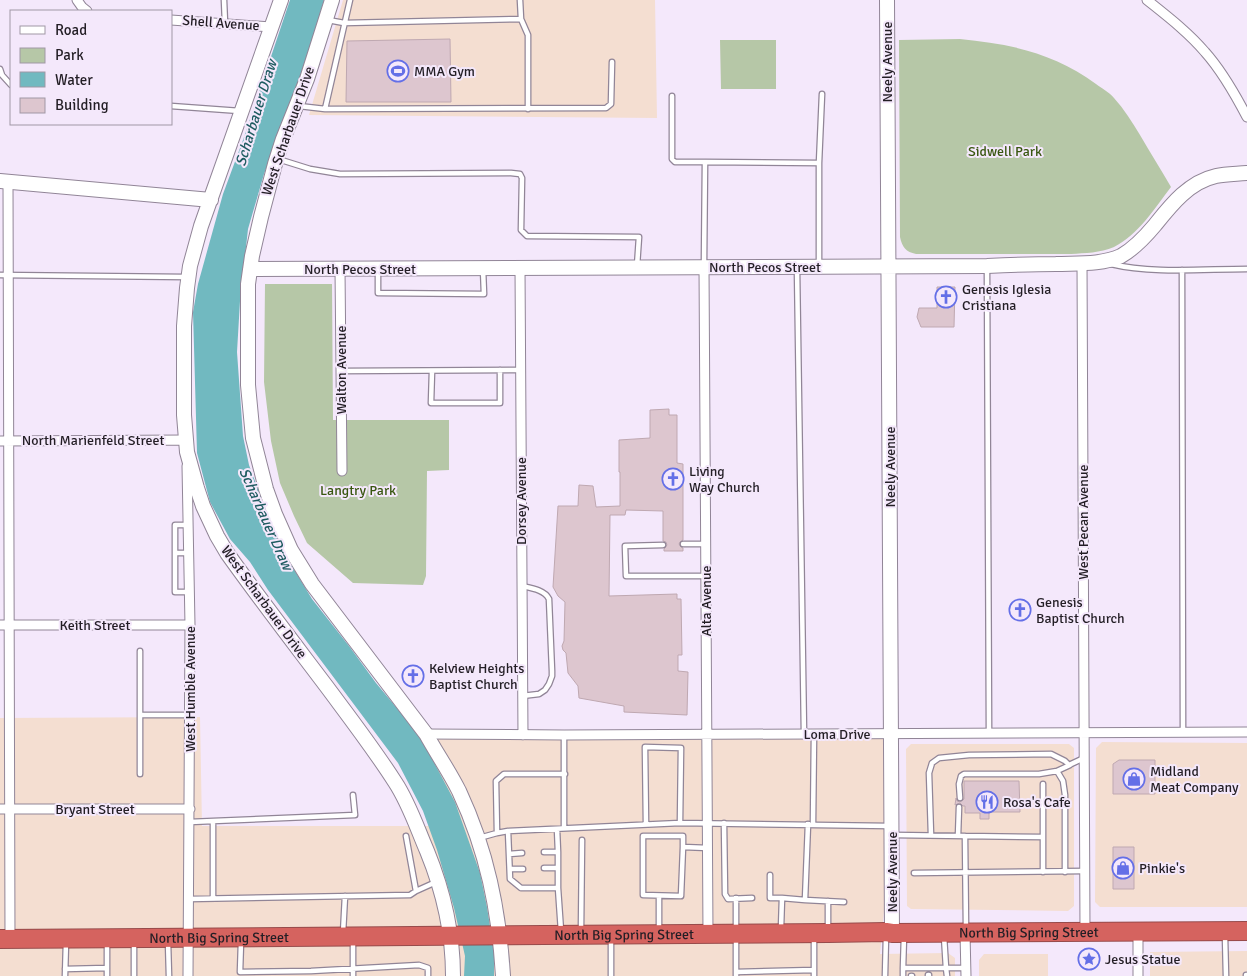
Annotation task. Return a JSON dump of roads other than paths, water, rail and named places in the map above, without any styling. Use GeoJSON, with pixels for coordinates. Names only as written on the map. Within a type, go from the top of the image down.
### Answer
{"type":"FeatureCollection","features":[{"type":"Feature","properties":{"kind":"highway","name":"North Big Spring Street"},"geometry":{"type":"LineString","coordinates":[[5,939],[894,932],[1247,932]]}},
{"type":"Feature","properties":{"kind":"street"},"geometry":{"type":"LineString","coordinates":[[77,0],[86,10]]}},
{"type":"Feature","properties":{"kind":"street","name":"West Scharbauer Drive"},"geometry":{"type":"LineString","coordinates":[[280,0],[190,266],[184,326],[184,415],[187,452],[197,488],[217,536],[235,565],[382,761],[414,819],[430,857],[446,911],[452,943],[453,976]]}},
{"type":"Feature","properties":{"kind":"street","name":"West Scharbauer Drive"},"geometry":{"type":"LineString","coordinates":[[332,0],[307,79],[283,139],[264,204],[250,269],[248,284],[248,379],[254,438],[266,489],[291,550],[312,584],[426,734],[440,755],[458,789],[478,838],[493,890],[500,936],[503,976]]}},
{"type":"Feature","properties":{"kind":"street","name":"Neely Avenue"},"geometry":{"type":"LineString","coordinates":[[887,0],[891,733],[894,932]]}},
{"type":"Feature","properties":{"kind":"street"},"geometry":{"type":"LineString","coordinates":[[1147,0],[1178,25],[1205,51],[1221,72],[1247,117]]}},
{"type":"Feature","properties":{"kind":"street","name":"Shell Avenue"},"geometry":{"type":"LineString","coordinates":[[172,20],[271,27]]}},
{"type":"Feature","properties":{"kind":"street","name":"North Pecos Street"},"geometry":{"type":"LineString","coordinates":[[250,269],[987,266],[1082,263],[1118,257],[1137,244],[1181,195],[1198,183],[1215,176],[1247,173]]}},
{"type":"Feature","properties":{"kind":"street"},"geometry":{"type":"LineString","coordinates":[[5,939],[10,808],[5,625],[4,182],[211,200]]}},
{"type":"Feature","properties":{"kind":"street","name":"West Pecan Avenue"},"geometry":{"type":"LineString","coordinates":[[1082,263],[1085,932]]}},
{"type":"Feature","properties":{"kind":"street","name":"Alta Avenue"},"geometry":{"type":"LineString","coordinates":[[704,267],[708,934]]}},
{"type":"Feature","properties":{"kind":"street","name":"Walton Avenue"},"geometry":{"type":"LineString","coordinates":[[340,268],[342,470]]}},
{"type":"Feature","properties":{"kind":"street","name":"Dorsey Avenue"},"geometry":{"type":"LineString","coordinates":[[520,268],[522,735]]}},
{"type":"Feature","properties":{"kind":"street","name":"North Marienfeld Street"},"geometry":{"type":"LineString","coordinates":[[4,440],[186,440]]}},
{"type":"Feature","properties":{"kind":"street","name":"West Humble Avenue"},"geometry":{"type":"LineString","coordinates":[[186,440],[190,592],[188,976]]}},
{"type":"Feature","properties":{"kind":"street","name":"Keith Street"},"geometry":{"type":"LineString","coordinates":[[5,625],[190,625]]}},
{"type":"Feature","properties":{"kind":"street","name":"Loma Drive"},"geometry":{"type":"LineString","coordinates":[[426,734],[1247,732]]}},
{"type":"Feature","properties":{"kind":"street","name":"Bryant Street"},"geometry":{"type":"LineString","coordinates":[[0,809],[190,809]]}},
{"type":"Feature","properties":{"kind":"street"},"geometry":{"type":"LineString","coordinates":[[1138,932],[1138,976]]}},
{"type":"Feature","properties":{"kind":"street"},"geometry":{"type":"LineString","coordinates":[[966,933],[966,972]]}},
{"type":"Feature","properties":{"kind":"lane"},"geometry":{"type":"LineString","coordinates":[[224,0],[225,23]]}},
{"type":"Feature","properties":{"kind":"lane"},"geometry":{"type":"LineString","coordinates":[[325,110],[350,0]]}},
{"type":"Feature","properties":{"kind":"lane"},"geometry":{"type":"LineString","coordinates":[[520,0],[520,19],[528,35],[528,109]]}},
{"type":"Feature","properties":{"kind":"lane"},"geometry":{"type":"LineString","coordinates":[[326,20],[344,23],[520,19]]}},
{"type":"Feature","properties":{"kind":"lane"},"geometry":{"type":"LineString","coordinates":[[296,106],[325,110],[606,108],[611,104],[612,62]]}},
{"type":"Feature","properties":{"kind":"lane"},"geometry":{"type":"LineString","coordinates":[[0,69],[2,75],[10,85]]}},
{"type":"Feature","properties":{"kind":"lane"},"geometry":{"type":"LineString","coordinates":[[819,266],[819,163],[822,94]]}},
{"type":"Feature","properties":{"kind":"lane"},"geometry":{"type":"LineString","coordinates":[[672,96],[672,159],[675,162],[819,163]]}},
{"type":"Feature","properties":{"kind":"lane"},"geometry":{"type":"LineString","coordinates":[[172,106],[242,112]]}},
{"type":"Feature","properties":{"kind":"lane"},"geometry":{"type":"LineString","coordinates":[[277,159],[310,169],[340,174],[520,174],[522,178],[522,230],[528,236],[639,237],[637,267]]}},
{"type":"Feature","properties":{"kind":"lane"},"geometry":{"type":"LineString","coordinates":[[704,267],[706,162]]}},
{"type":"Feature","properties":{"kind":"lane"},"geometry":{"type":"LineString","coordinates":[[1102,261],[1127,268],[1182,270],[1247,269]]}},
{"type":"Feature","properties":{"kind":"lane"},"geometry":{"type":"LineString","coordinates":[[797,266],[804,734]]}},
{"type":"Feature","properties":{"kind":"lane"},"geometry":{"type":"LineString","coordinates":[[987,266],[989,733]]}},
{"type":"Feature","properties":{"kind":"lane"},"geometry":{"type":"LineString","coordinates":[[378,268],[378,293],[484,294],[483,268]]}},
{"type":"Feature","properties":{"kind":"lane"},"geometry":{"type":"LineString","coordinates":[[1182,270],[1183,732]]}},
{"type":"Feature","properties":{"kind":"lane"},"geometry":{"type":"LineString","coordinates":[[4,275],[189,277]]}},
{"type":"Feature","properties":{"kind":"lane"},"geometry":{"type":"LineString","coordinates":[[432,371],[432,404],[500,403],[500,370]]}},
{"type":"Feature","properties":{"kind":"lane"},"geometry":{"type":"LineString","coordinates":[[341,372],[521,370]]}},
{"type":"Feature","properties":{"kind":"lane"},"geometry":{"type":"LineString","coordinates":[[188,525],[175,525],[175,592],[190,592]]}},
{"type":"Feature","properties":{"kind":"lane"},"geometry":{"type":"LineString","coordinates":[[683,544],[706,544]]}},
{"type":"Feature","properties":{"kind":"lane"},"geometry":{"type":"LineString","coordinates":[[663,545],[624,546],[626,576],[706,576]]}},
{"type":"Feature","properties":{"kind":"lane"},"geometry":{"type":"LineString","coordinates":[[175,553],[189,553]]}},
{"type":"Feature","properties":{"kind":"lane"},"geometry":{"type":"LineString","coordinates":[[522,586],[541,592],[547,595],[549,599],[552,671],[549,684],[545,690],[539,694],[522,696]]}},
{"type":"Feature","properties":{"kind":"lane"},"geometry":{"type":"LineString","coordinates":[[140,650],[140,774]]}},
{"type":"Feature","properties":{"kind":"lane"},"geometry":{"type":"LineString","coordinates":[[140,715],[190,715]]}},
{"type":"Feature","properties":{"kind":"lane"},"geometry":{"type":"LineString","coordinates":[[805,900],[814,734]]}},
{"type":"Feature","properties":{"kind":"lane"},"geometry":{"type":"LineString","coordinates":[[564,735],[564,828]]}},
{"type":"Feature","properties":{"kind":"lane"},"geometry":{"type":"LineString","coordinates":[[646,824],[645,747],[681,748],[680,823]]}},
{"type":"Feature","properties":{"kind":"lane"},"geometry":{"type":"LineString","coordinates":[[931,836],[929,773],[932,763],[939,758],[969,754],[1051,754],[1070,765]]}},
{"type":"Feature","properties":{"kind":"lane"},"geometry":{"type":"LineString","coordinates":[[960,798],[959,784],[961,776],[964,774],[1039,774],[1057,771],[1084,758]]}},
{"type":"Feature","properties":{"kind":"lane"},"geometry":{"type":"LineString","coordinates":[[1057,771],[1063,781],[1065,795],[1064,872]]}},
{"type":"Feature","properties":{"kind":"lane"},"geometry":{"type":"LineString","coordinates":[[497,833],[496,781],[504,774],[565,774]]}},
{"type":"Feature","properties":{"kind":"lane"},"geometry":{"type":"LineString","coordinates":[[1043,784],[1043,872]]}},
{"type":"Feature","properties":{"kind":"lane"},"geometry":{"type":"LineString","coordinates":[[190,822],[355,815],[353,795]]}},
{"type":"Feature","properties":{"kind":"lane"},"geometry":{"type":"LineString","coordinates":[[958,836],[959,807]]}},
{"type":"Feature","properties":{"kind":"lane"},"geometry":{"type":"LineString","coordinates":[[213,821],[213,898]]}},
{"type":"Feature","properties":{"kind":"lane"},"geometry":{"type":"LineString","coordinates":[[478,838],[508,831],[708,822],[810,824],[892,830],[931,836],[1043,837]]}},
{"type":"Feature","properties":{"kind":"lane"},"geometry":{"type":"LineString","coordinates":[[724,823],[725,894],[728,899],[752,898]]}},
{"type":"Feature","properties":{"kind":"lane"},"geometry":{"type":"LineString","coordinates":[[557,829],[558,888],[562,935]]}},
{"type":"Feature","properties":{"kind":"lane"},"geometry":{"type":"LineString","coordinates":[[508,831],[510,879],[521,888],[558,888]]}},
{"type":"Feature","properties":{"kind":"lane"},"geometry":{"type":"LineString","coordinates":[[406,836],[416,890]]}},
{"type":"Feature","properties":{"kind":"lane"},"geometry":{"type":"LineString","coordinates":[[643,836],[683,836],[683,847],[681,896],[643,895],[643,836]]}},
{"type":"Feature","properties":{"kind":"lane"},"geometry":{"type":"LineString","coordinates":[[965,836],[966,933]]}},
{"type":"Feature","properties":{"kind":"lane"},"geometry":{"type":"LineString","coordinates":[[581,935],[582,840]]}},
{"type":"Feature","properties":{"kind":"lane"},"geometry":{"type":"LineString","coordinates":[[683,847],[708,848]]}},
{"type":"Feature","properties":{"kind":"lane"},"geometry":{"type":"LineString","coordinates":[[544,852],[558,852]]}},
{"type":"Feature","properties":{"kind":"lane"},"geometry":{"type":"LineString","coordinates":[[509,854],[522,853]]}},
{"type":"Feature","properties":{"kind":"lane"},"geometry":{"type":"LineString","coordinates":[[544,868],[558,868]]}},
{"type":"Feature","properties":{"kind":"lane"},"geometry":{"type":"LineString","coordinates":[[510,869],[523,869]]}},
{"type":"Feature","properties":{"kind":"lane"},"geometry":{"type":"LineString","coordinates":[[914,873],[1085,871]]}},
{"type":"Feature","properties":{"kind":"lane"},"geometry":{"type":"LineString","coordinates":[[770,874],[770,898],[844,902]]}},
{"type":"Feature","properties":{"kind":"lane"},"geometry":{"type":"LineString","coordinates":[[189,899],[410,895],[416,890],[437,882]]}},
{"type":"Feature","properties":{"kind":"lane"},"geometry":{"type":"LineString","coordinates":[[345,896],[348,937],[353,968],[352,976]]}},
{"type":"Feature","properties":{"kind":"lane"},"geometry":{"type":"LineString","coordinates":[[658,934],[659,896]]}},
{"type":"Feature","properties":{"kind":"lane"},"geometry":{"type":"LineString","coordinates":[[736,898],[736,974],[798,973],[814,970]]}},
{"type":"Feature","properties":{"kind":"lane"},"geometry":{"type":"LineString","coordinates":[[780,934],[782,898]]}},
{"type":"Feature","properties":{"kind":"lane"},"geometry":{"type":"LineString","coordinates":[[814,976],[828,901]]}},
{"type":"Feature","properties":{"kind":"lane"},"geometry":{"type":"LineString","coordinates":[[894,932],[903,968],[903,976]]}},
{"type":"Feature","properties":{"kind":"lane"},"geometry":{"type":"LineString","coordinates":[[885,976],[894,932]]}},
{"type":"Feature","properties":{"kind":"lane"},"geometry":{"type":"LineString","coordinates":[[1225,932],[1226,976]]}},
{"type":"Feature","properties":{"kind":"lane"},"geometry":{"type":"LineString","coordinates":[[943,933],[947,976]]}},
{"type":"Feature","properties":{"kind":"lane"},"geometry":{"type":"LineString","coordinates":[[611,935],[611,976]]}},
{"type":"Feature","properties":{"kind":"lane"},"geometry":{"type":"LineString","coordinates":[[66,938],[66,976]]}},
{"type":"Feature","properties":{"kind":"lane"},"geometry":{"type":"LineString","coordinates":[[107,938],[107,976]]}},
{"type":"Feature","properties":{"kind":"lane"},"geometry":{"type":"LineString","coordinates":[[134,938],[134,976]]}},
{"type":"Feature","properties":{"kind":"lane"},"geometry":{"type":"LineString","coordinates":[[168,938],[169,976]]}},
{"type":"Feature","properties":{"kind":"lane"},"geometry":{"type":"LineString","coordinates":[[241,938],[240,974],[311,974],[353,968],[419,965],[428,968],[428,976]]}},
{"type":"Feature","properties":{"kind":"lane"},"geometry":{"type":"LineString","coordinates":[[66,969],[107,968]]}},
{"type":"Feature","properties":{"kind":"lane"},"geometry":{"type":"LineString","coordinates":[[903,968],[946,968],[966,972]]}},
{"type":"Feature","properties":{"kind":"lane"},"geometry":{"type":"LineString","coordinates":[[929,968],[929,976]]}},
{"type":"Feature","properties":{"kind":"water","name":"Scharbauer Draw"},"geometry":{"type":"Polygon","coordinates":[[[290,0],[324,0],[308,55],[264,174],[248,229],[240,301],[237,352],[243,436],[249,465],[279,542],[312,599],[376,683],[420,736],[455,802],[480,873],[494,952],[494,976],[464,976],[465,956],[454,908],[423,811],[398,763],[268,590],[250,562],[230,539],[210,502],[197,453],[193,312],[198,284],[223,194],[290,0]]]}},
{"type":"Feature","properties":{"kind":"place","name":"MMA Gym"},"geometry":{"type":"Point","coordinates":[398,71]}},
{"type":"Feature","properties":{"kind":"place","name":"Genesis Iglesia Cristiana"},"geometry":{"type":"Point","coordinates":[946,297]}},
{"type":"Feature","properties":{"kind":"place","name":"Living Way Church"},"geometry":{"type":"Point","coordinates":[673,479]}},
{"type":"Feature","properties":{"kind":"place","name":"Genesis Baptist Church"},"geometry":{"type":"Point","coordinates":[1020,610]}},
{"type":"Feature","properties":{"kind":"place","name":"Kelview Heights Baptist Church"},"geometry":{"type":"Point","coordinates":[413,676]}},
{"type":"Feature","properties":{"kind":"place","name":"Midland Meat Company"},"geometry":{"type":"Point","coordinates":[1134,779]}},
{"type":"Feature","properties":{"kind":"place","name":"Rosa's Cafe"},"geometry":{"type":"Point","coordinates":[987,802]}},
{"type":"Feature","properties":{"kind":"place","name":"Pinkie's"},"geometry":{"type":"Point","coordinates":[1123,868]}},
{"type":"Feature","properties":{"kind":"place","name":"Jesus Statue"},"geometry":{"type":"Point","coordinates":[1089,959]}},
{"type":"Feature","properties":{"kind":"park label","name":"Sidwell Park"},"geometry":{"type":"Point","coordinates":[1005,151]}},
{"type":"Feature","properties":{"kind":"park label","name":"Langtry Park"},"geometry":{"type":"Point","coordinates":[358,490]}}]}
